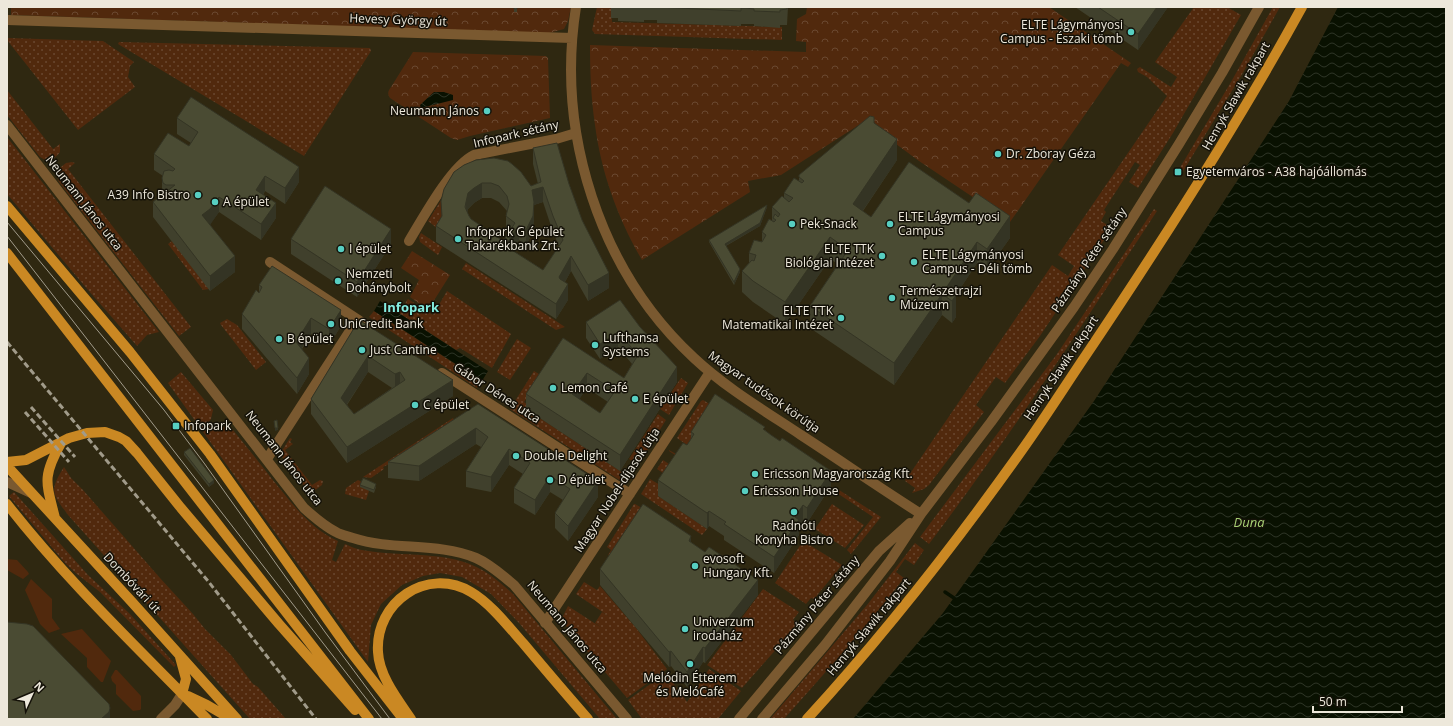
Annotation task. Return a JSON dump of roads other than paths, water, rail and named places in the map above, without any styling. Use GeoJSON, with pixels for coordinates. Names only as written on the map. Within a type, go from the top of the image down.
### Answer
{"type":"FeatureCollection","features":[{"type":"Feature","properties":{"kind":"main road","name":"Henryk Sławik rakpart"},"geometry":{"type":"LineString","coordinates":[[807,719],[863,657],[900,612],[1018,456],[1112,316],[1222,146],[1266,73],[1302,7]]}},
{"type":"Feature","properties":{"kind":"main road"},"geometry":{"type":"LineString","coordinates":[[7,206],[157,385],[210,454],[350,651],[403,719]]}},
{"type":"Feature","properties":{"kind":"main road"},"geometry":{"type":"LineString","coordinates":[[7,253],[369,719]]}},
{"type":"Feature","properties":{"kind":"main road"},"geometry":{"type":"LineString","coordinates":[[7,462],[26,460],[79,435],[96,431],[119,437],[131,446],[181,508],[336,691],[363,719]]}},
{"type":"Feature","properties":{"kind":"main road"},"geometry":{"type":"LineString","coordinates":[[56,520],[48,490],[47,475],[49,466],[61,443]]}},
{"type":"Feature","properties":{"kind":"main road","name":"Dombóvári út"},"geometry":{"type":"LineString","coordinates":[[7,466],[237,719]]}},
{"type":"Feature","properties":{"kind":"main road"},"geometry":{"type":"LineString","coordinates":[[7,504],[26,529],[66,574],[207,719]]}},
{"type":"Feature","properties":{"kind":"main road"},"geometry":{"type":"LineString","coordinates":[[411,719],[387,680],[380,664],[378,652],[380,629],[385,616],[400,597],[418,586],[440,583],[463,587],[481,599],[512,631],[588,719]]}},
{"type":"Feature","properties":{"kind":"main road"},"geometry":{"type":"LineString","coordinates":[[179,654],[186,679],[182,694]]}},
{"type":"Feature","properties":{"kind":"main road"},"geometry":{"type":"LineString","coordinates":[[182,694],[207,705],[231,719]]}},
{"type":"Feature","properties":{"kind":"street","name":"Magyar tudósok körútja"},"geometry":{"type":"LineString","coordinates":[[576,7],[571,55],[576,133],[589,190],[602,223],[636,288],[658,318],[710,372],[766,412],[920,514]]}},
{"type":"Feature","properties":{"kind":"street","name":"Pázmány Péter sétány"},"geometry":{"type":"LineString","coordinates":[[762,719],[825,645],[890,561],[920,514],[1029,371],[1113,249],[1187,132],[1259,7]]}},
{"type":"Feature","properties":{"kind":"street","name":"Hevesy György út"},"geometry":{"type":"LineString","coordinates":[[7,20],[572,38]]}},
{"type":"Feature","properties":{"kind":"street","name":"Neumann János utca"},"geometry":{"type":"LineString","coordinates":[[7,125],[304,508],[320,522],[337,533],[368,543],[434,548],[458,552],[477,559],[497,571],[514,585],[627,719]]}},
{"type":"Feature","properties":{"kind":"street","name":"Infopark sétány"},"geometry":{"type":"LineString","coordinates":[[408,241],[454,172],[467,159],[474,155],[556,139],[576,133]]}},
{"type":"Feature","properties":{"kind":"street"},"geometry":{"type":"LineString","coordinates":[[270,262],[376,332]]}},
{"type":"Feature","properties":{"kind":"street"},"geometry":{"type":"LineString","coordinates":[[267,459],[357,320]]}},
{"type":"Feature","properties":{"kind":"street","name":"Gábor Dénes utca"},"geometry":{"type":"LineString","coordinates":[[434,369],[479,396],[630,494]]}},
{"type":"Feature","properties":{"kind":"street","name":"Magyar Nobel-díjasok útja"},"geometry":{"type":"LineString","coordinates":[[545,622],[630,494],[695,392],[710,372]]}},
{"type":"Feature","properties":{"kind":"street"},"geometry":{"type":"LineString","coordinates":[[7,482],[31,493]]}},
{"type":"Feature","properties":{"kind":"street","name":"Pázmány Péter sétány"},"geometry":{"type":"LineString","coordinates":[[738,719],[879,551],[920,514]]}},
{"type":"Feature","properties":{"kind":"street"},"geometry":{"type":"LineString","coordinates":[[161,719],[182,694]]}},
{"type":"Feature","properties":{"kind":"water","name":"Duna"},"geometry":{"type":"Polygon","coordinates":[[[1338,7],[1446,7],[1446,719],[853,719],[943,613],[1094,401],[1289,101],[1338,7]]]}},
{"type":"Feature","properties":{"kind":"water"},"geometry":{"type":"Polygon","coordinates":[[[434,92],[444,92],[453,95],[453,100],[421,108],[420,105],[434,92]]]}},
{"type":"Feature","properties":{"kind":"water"},"geometry":{"type":"Polygon","coordinates":[[[380,301],[488,371],[482,381],[374,311],[380,301]]]}},
{"type":"Feature","properties":{"kind":"waterway"},"geometry":{"type":"LineString","coordinates":[[945,592],[954,598]]}},
{"type":"Feature","properties":{"kind":"tram line"},"geometry":{"type":"LineString","coordinates":[[7,222],[164,410],[390,719]]}},
{"type":"Feature","properties":{"kind":"tram line"},"geometry":{"type":"LineString","coordinates":[[7,236],[382,719]]}},
{"type":"Feature","properties":{"kind":"railway"},"geometry":{"type":"LineString","coordinates":[[7,342],[208,581],[316,719]]}},
{"type":"Feature","properties":{"kind":"railway"},"geometry":{"type":"LineString","coordinates":[[31,407],[75,457]]}},
{"type":"Feature","properties":{"kind":"railway"},"geometry":{"type":"LineString","coordinates":[[25,412],[69,462]]}},
{"type":"Feature","properties":{"kind":"place","name":"ELTE Lágymányosi Campus - Északi tömb"},"geometry":{"type":"Point","coordinates":[1131,32]}},
{"type":"Feature","properties":{"kind":"place","name":"Neumann János"},"geometry":{"type":"Point","coordinates":[487,111]}},
{"type":"Feature","properties":{"kind":"place","name":"Dr. Zboray Géza"},"geometry":{"type":"Point","coordinates":[998,154]}},
{"type":"Feature","properties":{"kind":"place","name":"Egyetemváros - A38 hajóállomás"},"geometry":{"type":"Point","coordinates":[1178,172]}},
{"type":"Feature","properties":{"kind":"place","name":"A39 Info Bistro"},"geometry":{"type":"Point","coordinates":[198,195]}},
{"type":"Feature","properties":{"kind":"place","name":"A épület"},"geometry":{"type":"Point","coordinates":[215,202]}},
{"type":"Feature","properties":{"kind":"place","name":"Pek-Snack"},"geometry":{"type":"Point","coordinates":[792,224]}},
{"type":"Feature","properties":{"kind":"place","name":"ELTE Lágymányosi Campus"},"geometry":{"type":"Point","coordinates":[890,224]}},
{"type":"Feature","properties":{"kind":"place","name":"Infopark G épület Takarékbank Zrt."},"geometry":{"type":"Point","coordinates":[458,239]}},
{"type":"Feature","properties":{"kind":"place","name":"I épület"},"geometry":{"type":"Point","coordinates":[341,249]}},
{"type":"Feature","properties":{"kind":"place","name":"ELTE TTK Biológiai Intézet"},"geometry":{"type":"Point","coordinates":[882,256]}},
{"type":"Feature","properties":{"kind":"place","name":"ELTE Lágymányosi Campus - Déli tömb"},"geometry":{"type":"Point","coordinates":[914,262]}},
{"type":"Feature","properties":{"kind":"place","name":"Nemzeti Dohánybolt"},"geometry":{"type":"Point","coordinates":[338,281]}},
{"type":"Feature","properties":{"kind":"place","name":"Természetrajzi Múzeum"},"geometry":{"type":"Point","coordinates":[892,298]}},
{"type":"Feature","properties":{"kind":"place","name":"ELTE TTK Matematikai Intézet"},"geometry":{"type":"Point","coordinates":[841,318]}},
{"type":"Feature","properties":{"kind":"place","name":"UniCredit Bank"},"geometry":{"type":"Point","coordinates":[331,324]}},
{"type":"Feature","properties":{"kind":"place","name":"B épület"},"geometry":{"type":"Point","coordinates":[279,339]}},
{"type":"Feature","properties":{"kind":"place","name":"Lufthansa Systems"},"geometry":{"type":"Point","coordinates":[595,345]}},
{"type":"Feature","properties":{"kind":"place","name":"Just Cantine"},"geometry":{"type":"Point","coordinates":[362,350]}},
{"type":"Feature","properties":{"kind":"place","name":"Lemon Café"},"geometry":{"type":"Point","coordinates":[553,388]}},
{"type":"Feature","properties":{"kind":"place","name":"E épület"},"geometry":{"type":"Point","coordinates":[635,399]}},
{"type":"Feature","properties":{"kind":"place","name":"C épület"},"geometry":{"type":"Point","coordinates":[415,405]}},
{"type":"Feature","properties":{"kind":"place","name":"Infopark"},"geometry":{"type":"Point","coordinates":[176,426]}},
{"type":"Feature","properties":{"kind":"place","name":"Double Delight"},"geometry":{"type":"Point","coordinates":[516,456]}},
{"type":"Feature","properties":{"kind":"place","name":"Ericsson Magyarország Kft."},"geometry":{"type":"Point","coordinates":[755,474]}},
{"type":"Feature","properties":{"kind":"place","name":"D épület"},"geometry":{"type":"Point","coordinates":[550,480]}},
{"type":"Feature","properties":{"kind":"place","name":"Ericsson House"},"geometry":{"type":"Point","coordinates":[745,491]}},
{"type":"Feature","properties":{"kind":"place","name":"Radnóti Konyha Bistro"},"geometry":{"type":"Point","coordinates":[794,512]}},
{"type":"Feature","properties":{"kind":"place","name":"evosoft Hungary Kft."},"geometry":{"type":"Point","coordinates":[695,566]}},
{"type":"Feature","properties":{"kind":"place","name":"Univerzum irodaház"},"geometry":{"type":"Point","coordinates":[685,629]}},
{"type":"Feature","properties":{"kind":"place","name":"Melódin Étterem és MelóCafé"},"geometry":{"type":"Point","coordinates":[690,664]}},
{"type":"Feature","properties":{"kind":"district","name":"Infopark"},"geometry":{"type":"Point","coordinates":[411,307]}}]}
